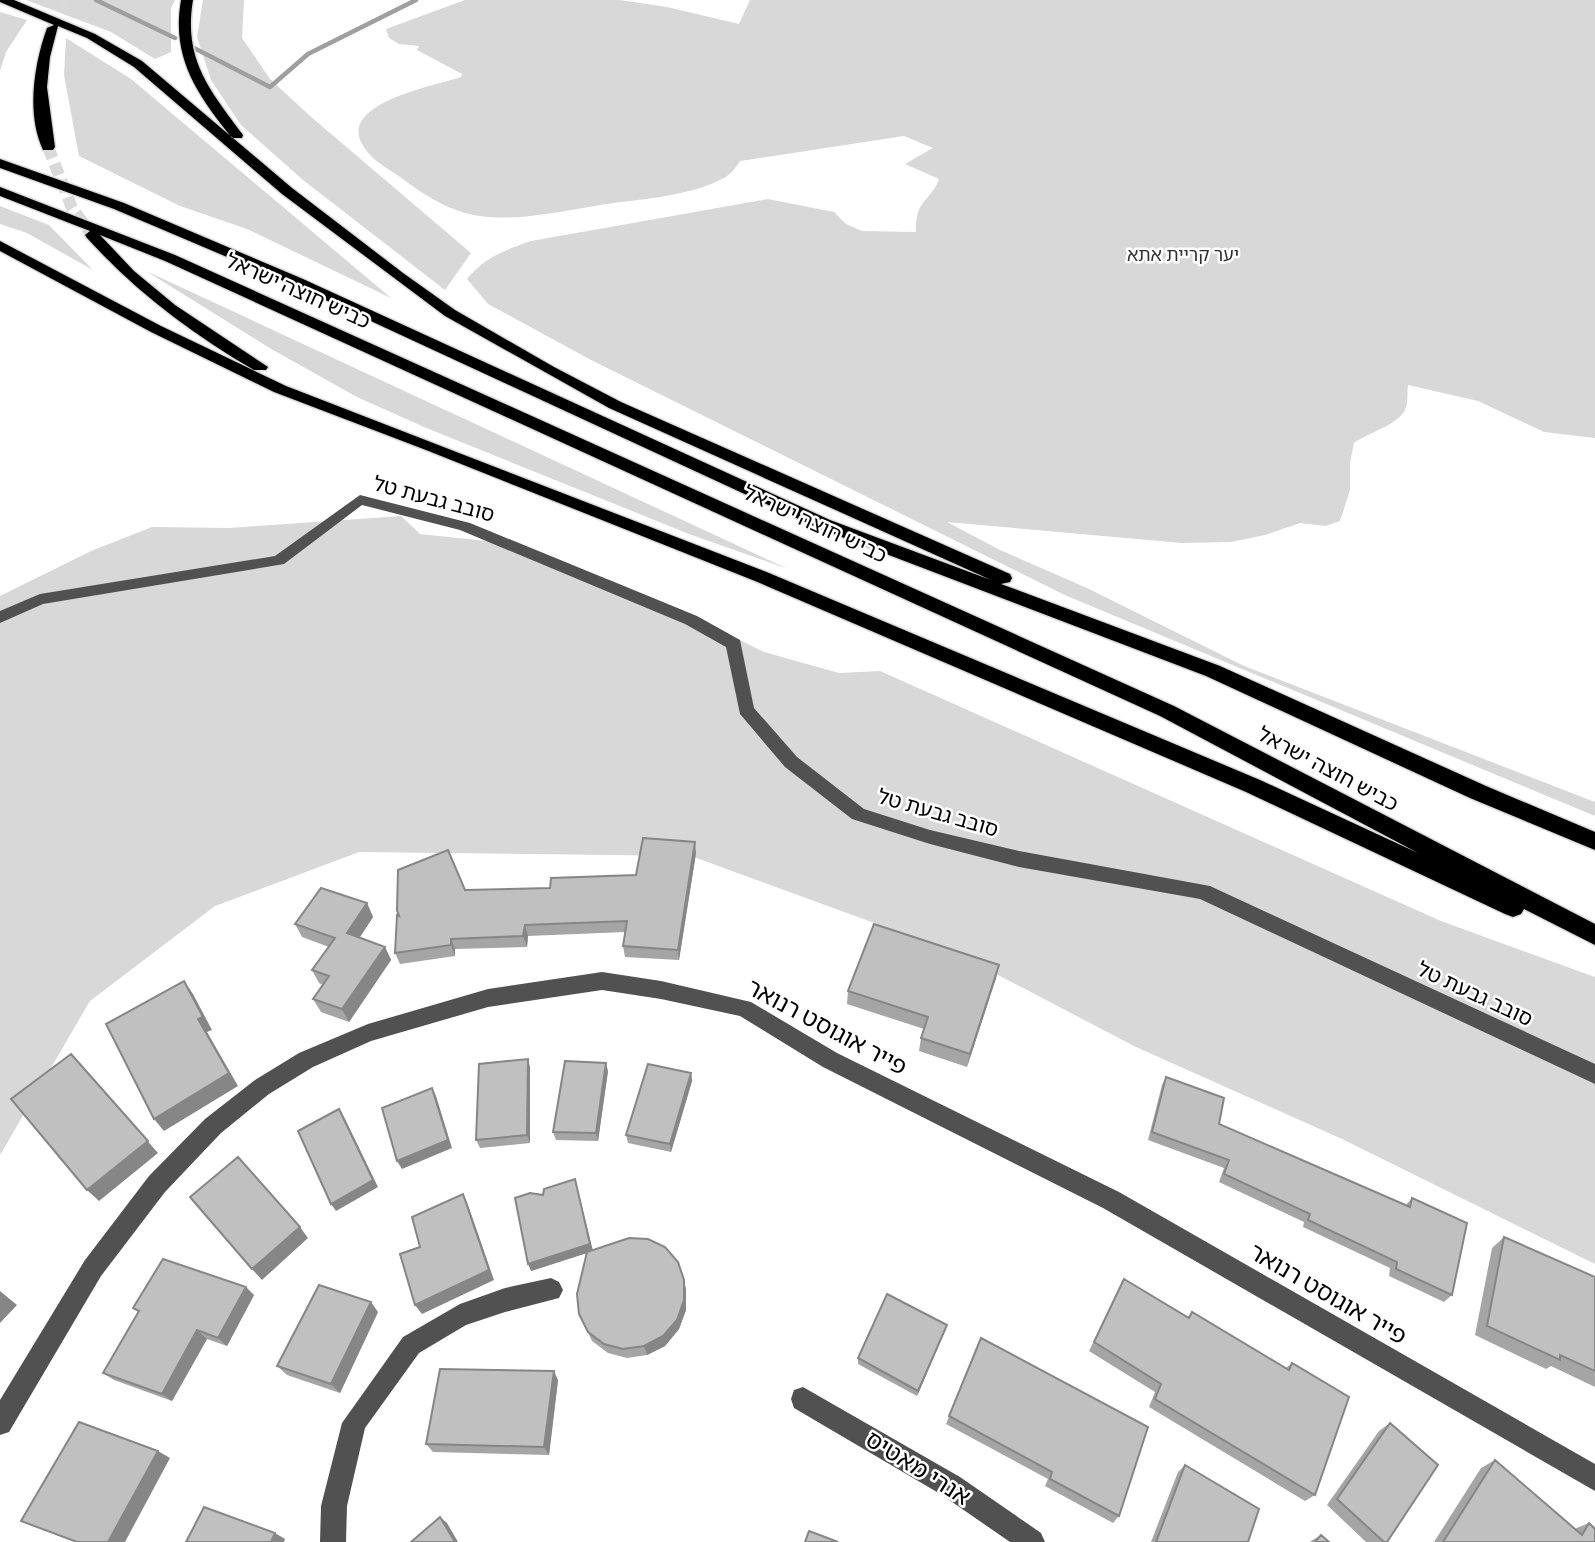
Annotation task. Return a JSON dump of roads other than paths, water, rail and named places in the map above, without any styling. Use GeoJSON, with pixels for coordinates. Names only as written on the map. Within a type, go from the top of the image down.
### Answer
{"type":"FeatureCollection","features":[{"type":"Feature","properties":{"kind":"highway"},"geometry":{"type":"LineString","coordinates":[[4,0],[91,36],[138,64],[288,191],[398,276],[450,313],[604,400],[1213,671]]}},
{"type":"Feature","properties":{"kind":"highway"},"geometry":{"type":"LineString","coordinates":[[187,0],[183,39],[193,72],[212,105],[288,191]]}},
{"type":"Feature","properties":{"kind":"highway"},"geometry":{"type":"LineString","coordinates":[[48,147],[42,120],[40,75],[53,28]]}},
{"type":"Feature","properties":{"kind":"highway","name":"כביש חוצה ישראל"},"geometry":{"type":"LineString","coordinates":[[0,163],[119,206],[286,276],[824,524],[1213,671],[1465,786],[1595,841]]}},
{"type":"Feature","properties":{"kind":"highway","name":"כביש חוצה ישראל"},"geometry":{"type":"LineString","coordinates":[[0,191],[206,274],[1167,711],[1595,935]]}},
{"type":"Feature","properties":{"kind":"highway"},"geometry":{"type":"LineString","coordinates":[[92,235],[118,264],[165,306],[214,340],[329,402],[432,446]]}},
{"type":"Feature","properties":{"kind":"highway"},"geometry":{"type":"LineString","coordinates":[[0,245],[230,366],[280,389],[432,446],[762,577],[1217,770],[1595,945]]}},
{"type":"Feature","properties":{"kind":"street","name":"סובב גבעת טל"},"geometry":{"type":"LineString","coordinates":[[0,617],[40,599],[279,560],[360,500],[465,526],[691,620],[734,643],[746,710],[791,762],[858,814],[930,837],[1020,859],[1203,892],[1595,1074]]}},
{"type":"Feature","properties":{"kind":"street","name":"פייר אוגוסט רנואר"},"geometry":{"type":"LineString","coordinates":[[0,1423],[93,1268],[157,1184],[213,1126],[262,1087],[306,1060],[368,1033],[488,998],[602,981],[661,990],[744,1008],[830,1060],[1111,1200],[1595,1478]]}},
{"type":"Feature","properties":{"kind":"street"},"geometry":{"type":"LineString","coordinates":[[333,1542],[334,1506],[354,1423],[411,1345],[460,1316],[505,1300],[551,1290]]}},
{"type":"Feature","properties":{"kind":"street","name":"אנרי מאטיס"},"geometry":{"type":"LineString","coordinates":[[803,1399],[951,1486],[1032,1542]]}},
{"type":"Feature","properties":{"kind":"waterway"},"geometry":{"type":"LineString","coordinates":[[96,0],[175,38]]}},
{"type":"Feature","properties":{"kind":"waterway"},"geometry":{"type":"LineString","coordinates":[[192,47],[270,87],[308,54],[416,0]]}},
{"type":"Feature","properties":{"kind":"tunnel"},"geometry":{"type":"LineString","coordinates":[[53,28],[66,0]]}},
{"type":"Feature","properties":{"kind":"tunnel"},"geometry":{"type":"LineString","coordinates":[[48,147],[72,208],[92,235]]}},
{"type":"Feature","properties":{"kind":"park label","name":"יער קריית אתא"},"geometry":{"type":"Point","coordinates":[1183,255]}}]}
